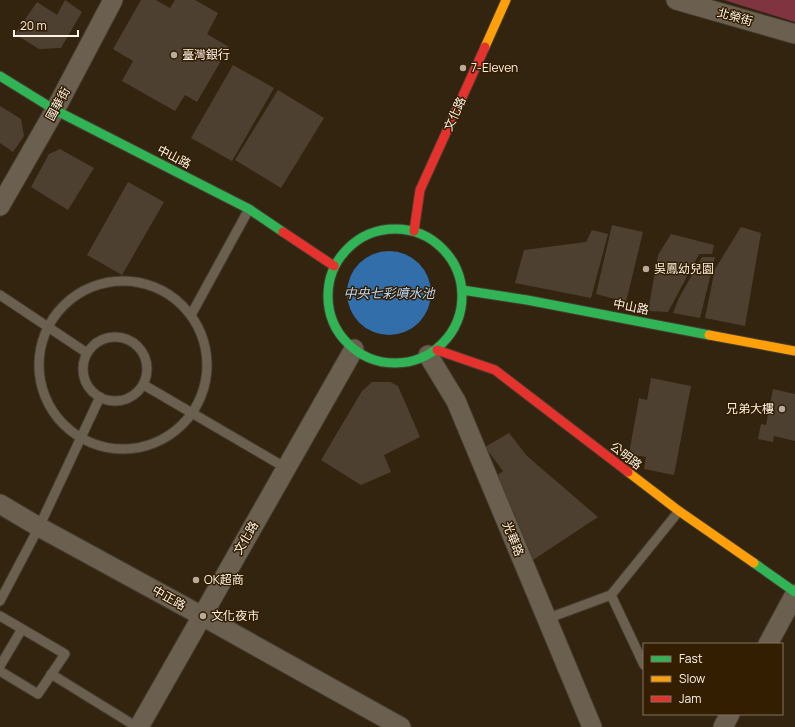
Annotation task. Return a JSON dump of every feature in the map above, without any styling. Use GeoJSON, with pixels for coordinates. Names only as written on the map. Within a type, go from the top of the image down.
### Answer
{"type":"FeatureCollection","features":[{"type":"Feature","properties":{"kind":"street","name":"國華街"},"geometry":{"type":"LineString","coordinates":[[0,206],[55,110],[113,0]]}},
{"type":"Feature","properties":{"kind":"street","name":"文化路"},"geometry":{"type":"LineString","coordinates":[[414,231],[420,190],[506,0]]}},
{"type":"Feature","properties":{"kind":"street","name":"北榮街"},"geometry":{"type":"LineString","coordinates":[[676,0],[795,34]]}},
{"type":"Feature","properties":{"kind":"street","name":"中山路"},"geometry":{"type":"LineString","coordinates":[[0,76],[55,110],[249,210],[334,266]]}},
{"type":"Feature","properties":{"kind":"street"},"geometry":{"type":"LineString","coordinates":[[391,228],[414,231],[431,239],[447,253],[458,272],[462,290],[460,314],[450,335],[433,353],[411,362],[393,364],[375,361],[354,349],[344,341],[334,325],[328,307],[327,288],[334,266],[342,253],[356,240],[373,232],[391,228]]}},
{"type":"Feature","properties":{"kind":"street","name":"中山路"},"geometry":{"type":"LineString","coordinates":[[462,290],[527,300],[795,351]]}},
{"type":"Feature","properties":{"kind":"street","name":"文化路"},"geometry":{"type":"LineString","coordinates":[[138,727],[354,349]]}},
{"type":"Feature","properties":{"kind":"street","name":"公明路"},"geometry":{"type":"LineString","coordinates":[[433,353],[495,370],[679,511],[795,593]]}},
{"type":"Feature","properties":{"kind":"street","name":"光華路"},"geometry":{"type":"LineString","coordinates":[[433,353],[456,401],[592,727]]}},
{"type":"Feature","properties":{"kind":"street","name":"中正路"},"geometry":{"type":"LineString","coordinates":[[0,504],[401,727]]}},
{"type":"Feature","properties":{"kind":"street"},"geometry":{"type":"LineString","coordinates":[[769,643],[795,593]]}},
{"type":"Feature","properties":{"kind":"lane"},"geometry":{"type":"LineString","coordinates":[[191,315],[249,210]]}},
{"type":"Feature","properties":{"kind":"lane"},"geometry":{"type":"LineString","coordinates":[[128,280],[152,286],[169,295],[191,315],[203,339],[208,364],[204,390],[192,413],[173,433],[148,445],[120,449],[93,443],[68,429],[50,407],[40,381],[39,353],[47,326],[62,306],[81,291],[104,282],[128,280]]}},
{"type":"Feature","properties":{"kind":"lane"},"geometry":{"type":"LineString","coordinates":[[0,295],[87,353]]}},
{"type":"Feature","properties":{"kind":"lane"},"geometry":{"type":"LineString","coordinates":[[121,337],[131,340],[145,355],[148,366],[148,376],[144,385],[138,393],[129,399],[109,401],[100,397],[92,391],[86,383],[83,373],[83,363],[87,353],[93,345],[101,339],[121,337]]}},
{"type":"Feature","properties":{"kind":"lane"},"geometry":{"type":"LineString","coordinates":[[144,385],[286,468]]}},
{"type":"Feature","properties":{"kind":"lane"},"geometry":{"type":"LineString","coordinates":[[0,600],[39,527],[100,397]]}},
{"type":"Feature","properties":{"kind":"lane"},"geometry":{"type":"LineString","coordinates":[[546,619],[611,595],[679,511]]}},
{"type":"Feature","properties":{"kind":"lane"},"geometry":{"type":"LineString","coordinates":[[611,595],[643,663]]}},
{"type":"Feature","properties":{"kind":"lane"},"geometry":{"type":"LineString","coordinates":[[0,616],[65,654],[38,694],[0,671]]}},
{"type":"Feature","properties":{"kind":"lane"},"geometry":{"type":"LineString","coordinates":[[0,666],[22,629]]}},
{"type":"Feature","properties":{"kind":"lane"},"geometry":{"type":"LineString","coordinates":[[51,674],[138,727]]}},
{"type":"Feature","properties":{"kind":"shaded area"},"geometry":{"type":"Polygon","coordinates":[[[724,0],[795,0],[795,22],[724,0]]]}},
{"type":"Feature","properties":{"kind":"water","name":"中央七彩噴水池"},"geometry":{"type":"Polygon","coordinates":[[[389,251],[405,254],[419,263],[428,277],[431,293],[428,309],[419,323],[405,332],[389,335],[373,332],[359,323],[350,309],[347,293],[350,277],[359,263],[373,254],[389,251]]]}},
{"type":"Feature","properties":{"kind":"building"},"geometry":{"type":"Polygon","coordinates":[[[65,0],[82,12],[61,48],[39,49],[15,34],[37,2],[57,15],[65,0]]]}},
{"type":"Feature","properties":{"kind":"building","name":"臺灣銀行"},"geometry":{"type":"Polygon","coordinates":[[[141,0],[156,0],[170,8],[175,0],[195,0],[218,13],[207,34],[229,47],[197,102],[185,95],[175,111],[122,81],[133,61],[113,49],[141,0]]]}},
{"type":"Feature","properties":{"kind":"building"},"geometry":{"type":"Polygon","coordinates":[[[233,65],[274,88],[232,161],[191,138],[233,65]]]}},
{"type":"Feature","properties":{"kind":"building"},"geometry":{"type":"Polygon","coordinates":[[[278,90],[324,118],[281,188],[235,160],[278,90]]]}},
{"type":"Feature","properties":{"kind":"building"},"geometry":{"type":"Polygon","coordinates":[[[0,106],[21,119],[24,136],[13,152],[0,143],[0,106]]]}},
{"type":"Feature","properties":{"kind":"building"},"geometry":{"type":"Polygon","coordinates":[[[60,149],[94,168],[68,210],[31,187],[49,154],[60,149]]]}},
{"type":"Feature","properties":{"kind":"building"},"geometry":{"type":"Polygon","coordinates":[[[128,182],[164,202],[122,275],[87,255],[128,182]]]}},
{"type":"Feature","properties":{"kind":"building"},"geometry":{"type":"Polygon","coordinates":[[[612,225],[643,232],[626,302],[596,294],[612,225]]]}},
{"type":"Feature","properties":{"kind":"building"},"geometry":{"type":"Polygon","coordinates":[[[741,227],[761,233],[745,326],[705,318],[715,269],[741,227]]]}},
{"type":"Feature","properties":{"kind":"building"},"geometry":{"type":"Polygon","coordinates":[[[592,230],[608,234],[591,298],[515,283],[524,250],[586,242],[592,230]]]}},
{"type":"Feature","properties":{"kind":"building"},"geometry":{"type":"Polygon","coordinates":[[[671,234],[714,245],[712,254],[699,254],[668,312],[648,311],[658,255],[671,234]]]}},
{"type":"Feature","properties":{"kind":"building"},"geometry":{"type":"Polygon","coordinates":[[[702,257],[715,257],[700,318],[673,313],[679,298],[702,257]]]}},
{"type":"Feature","properties":{"kind":"building"},"geometry":{"type":"Polygon","coordinates":[[[651,378],[691,386],[674,475],[644,469],[646,457],[629,454],[639,398],[647,400],[651,378]]]}},
{"type":"Feature","properties":{"kind":"building"},"geometry":{"type":"Polygon","coordinates":[[[372,382],[390,382],[398,386],[420,437],[384,455],[391,472],[361,485],[321,460],[362,391],[372,382]]]}},
{"type":"Feature","properties":{"kind":"building","name":"兄弟大樓"},"geometry":{"type":"Polygon","coordinates":[[[773,389],[795,394],[795,441],[774,436],[773,442],[758,439],[761,424],[766,425],[773,389]]]}},
{"type":"Feature","properties":{"kind":"building"},"geometry":{"type":"Polygon","coordinates":[[[509,433],[527,456],[598,517],[533,560],[492,479],[503,471],[485,447],[509,433]]]}},
{"type":"Feature","properties":{"kind":"traffic: fast"},"geometry":{"type":"LineString","coordinates":[[0,76],[55,110],[249,209],[283,232]]}},
{"type":"Feature","properties":{"kind":"traffic: fast"},"geometry":{"type":"LineString","coordinates":[[388,229],[402,229],[421,234],[443,248],[457,270],[461,283],[462,296],[461,309],[457,322],[443,344],[421,358],[402,363],[388,363],[369,358],[347,344],[333,322],[328,303],[328,289],[333,270],[347,248],[369,234],[388,229]]}},
{"type":"Feature","properties":{"kind":"traffic: fast"},"geometry":{"type":"LineString","coordinates":[[462,290],[527,300],[709,335]]}},
{"type":"Feature","properties":{"kind":"traffic: fast"},"geometry":{"type":"LineString","coordinates":[[754,563],[795,592]]}},
{"type":"Feature","properties":{"kind":"traffic: slow"},"geometry":{"type":"LineString","coordinates":[[485,47],[506,0]]}},
{"type":"Feature","properties":{"kind":"traffic: slow"},"geometry":{"type":"LineString","coordinates":[[709,335],[795,351]]}},
{"type":"Feature","properties":{"kind":"traffic: slow"},"geometry":{"type":"LineString","coordinates":[[628,472],[679,511],[754,563]]}},
{"type":"Feature","properties":{"kind":"traffic: jam"},"geometry":{"type":"LineString","coordinates":[[414,231],[420,190],[485,47]]}},
{"type":"Feature","properties":{"kind":"traffic: jam"},"geometry":{"type":"LineString","coordinates":[[283,232],[334,266]]}},
{"type":"Feature","properties":{"kind":"traffic: jam"},"geometry":{"type":"LineString","coordinates":[[437,350],[495,370],[628,472]]}},
{"type":"Feature","properties":{"kind":"place","name":"臺灣銀行"},"geometry":{"type":"Point","coordinates":[174,55]}},
{"type":"Feature","properties":{"kind":"place","name":"7-Eleven"},"geometry":{"type":"Point","coordinates":[463,68]}},
{"type":"Feature","properties":{"kind":"place","name":"吳鳳幼兒園"},"geometry":{"type":"Point","coordinates":[646,269]}},
{"type":"Feature","properties":{"kind":"place","name":"兄弟大樓"},"geometry":{"type":"Point","coordinates":[782,409]}},
{"type":"Feature","properties":{"kind":"place","name":"OK超商"},"geometry":{"type":"Point","coordinates":[196,580]}},
{"type":"Feature","properties":{"kind":"place","name":"文化夜市"},"geometry":{"type":"Point","coordinates":[203,616]}}]}
